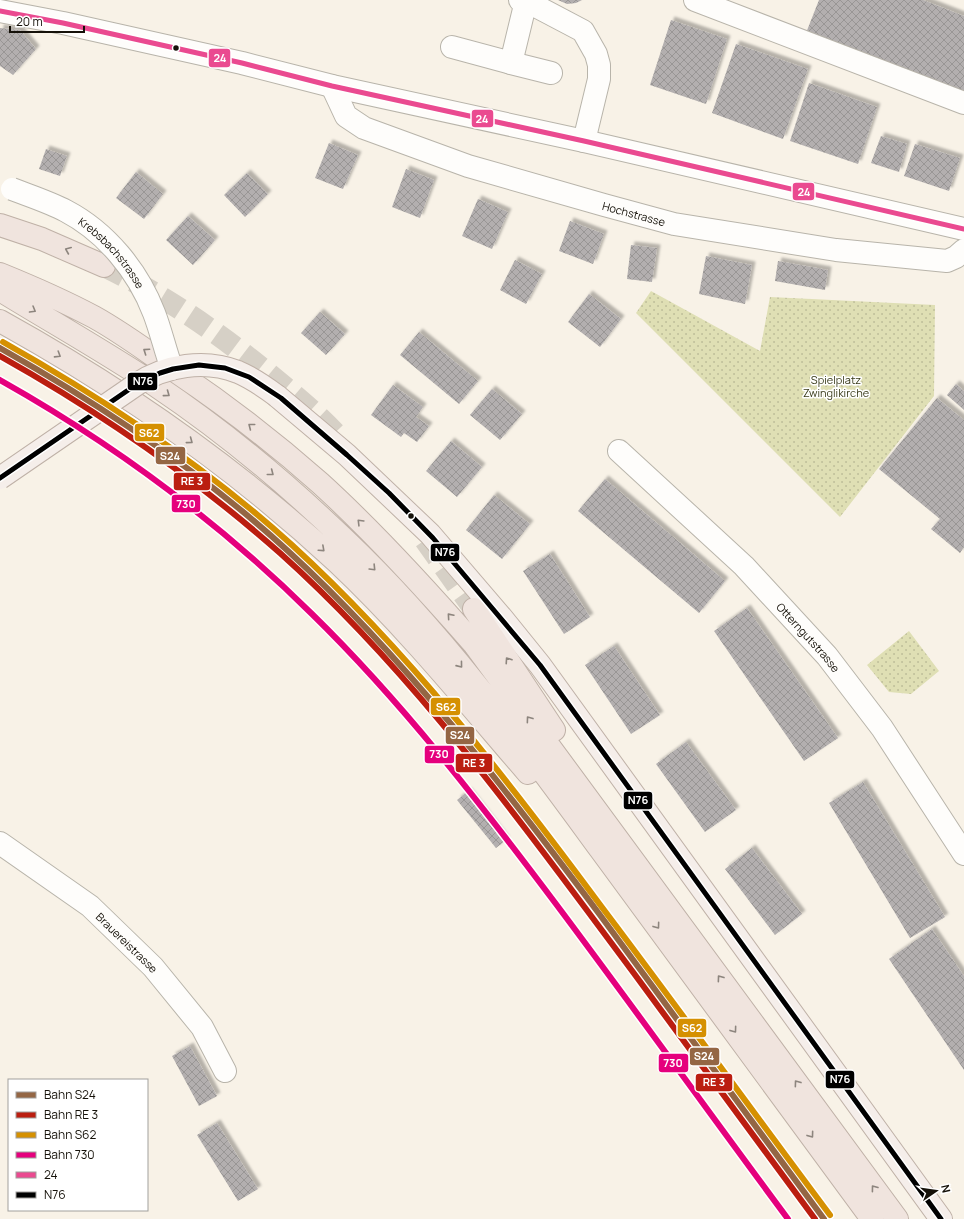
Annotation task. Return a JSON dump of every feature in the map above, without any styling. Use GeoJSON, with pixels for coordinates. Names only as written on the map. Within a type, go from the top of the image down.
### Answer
{"type":"FeatureCollection","features":[{"type":"Feature","properties":{"kind":"highway"},"geometry":{"type":"LineString","coordinates":[[0,225],[42,239],[104,266]]}},
{"type":"Feature","properties":{"kind":"highway"},"geometry":{"type":"LineString","coordinates":[[0,274],[53,296],[95,318],[217,399],[298,464],[412,574],[474,644],[897,1219]]}},
{"type":"Feature","properties":{"kind":"highway"},"geometry":{"type":"LineString","coordinates":[[0,290],[88,342],[156,385],[198,416],[278,479],[346,540],[416,614],[466,672],[517,736],[872,1219]]}},
{"type":"Feature","properties":{"kind":"highway"},"geometry":{"type":"LineString","coordinates":[[0,321],[127,398],[182,435],[293,523],[337,562],[421,648],[634,894]]}},
{"type":"Feature","properties":{"kind":"highway"},"geometry":{"type":"LineString","coordinates":[[474,609],[530,692],[660,897]]}},
{"type":"Feature","properties":{"kind":"main road"},"geometry":{"type":"LineString","coordinates":[[0,478],[148,377],[172,369],[197,365],[217,366],[238,372],[260,384],[277,396],[347,455],[430,534],[507,624],[540,665],[941,1219]]}},
{"type":"Feature","properties":{"kind":"street"},"geometry":{"type":"LineString","coordinates":[[511,63],[524,0],[583,31],[596,54],[599,65],[599,79],[584,141]]}},
{"type":"Feature","properties":{"kind":"street"},"geometry":{"type":"LineString","coordinates":[[695,0],[964,103]]}},
{"type":"Feature","properties":{"kind":"street"},"geometry":{"type":"LineString","coordinates":[[0,11],[191,51],[332,86],[584,141],[964,229]]}},
{"type":"Feature","properties":{"kind":"street"},"geometry":{"type":"LineString","coordinates":[[452,47],[551,73]]}},
{"type":"Feature","properties":{"kind":"street","name":"Hochstrasse"},"geometry":{"type":"LineString","coordinates":[[332,86],[346,116],[364,128],[468,166],[674,224],[836,250],[947,261],[956,257],[964,250]]}},
{"type":"Feature","properties":{"kind":"street","name":"Krebsbachstrasse"},"geometry":{"type":"LineString","coordinates":[[6,187],[66,211],[100,234],[118,253],[136,277],[144,292],[154,314],[172,369]]}},
{"type":"Feature","properties":{"kind":"street","name":"Otterngutstrasse"},"geometry":{"type":"LineString","coordinates":[[619,451],[744,566],[827,656],[882,728],[964,854]]}},
{"type":"Feature","properties":{"kind":"street","name":"Brauereistrasse"},"geometry":{"type":"LineString","coordinates":[[0,843],[90,906],[153,967],[202,1027],[225,1071]]}},
{"type":"Feature","properties":{"kind":"green space","name":"Spielplatz Zwinglikirche"},"geometry":{"type":"Polygon","coordinates":[[[651,291],[760,351],[770,297],[935,305],[934,396],[840,517],[636,313],[651,291]]]}},
{"type":"Feature","properties":{"kind":"green space"},"geometry":{"type":"Polygon","coordinates":[[[909,631],[939,671],[911,694],[889,692],[867,665],[909,631]]]}},
{"type":"Feature","properties":{"kind":"building"},"geometry":{"type":"Polygon","coordinates":[[[558,0],[582,0],[576,3],[567,4],[558,0]]]}},
{"type":"Feature","properties":{"kind":"building"},"geometry":{"type":"Polygon","coordinates":[[[819,0],[923,0],[964,16],[964,93],[806,33],[819,0]]]}},
{"type":"Feature","properties":{"kind":"building"},"geometry":{"type":"Polygon","coordinates":[[[671,20],[727,39],[706,104],[650,85],[671,20]]]}},
{"type":"Feature","properties":{"kind":"building"},"geometry":{"type":"Polygon","coordinates":[[[0,28],[20,30],[36,49],[13,75],[0,66],[0,28]]]}},
{"type":"Feature","properties":{"kind":"building"},"geometry":{"type":"Polygon","coordinates":[[[736,44],[808,69],[783,139],[712,113],[736,44]]]}},
{"type":"Feature","properties":{"kind":"building"},"geometry":{"type":"Polygon","coordinates":[[[809,83],[877,107],[858,164],[790,141],[809,83]]]}},
{"type":"Feature","properties":{"kind":"building"},"geometry":{"type":"Polygon","coordinates":[[[881,136],[907,144],[899,172],[871,163],[881,136]]]}},
{"type":"Feature","properties":{"kind":"building"},"geometry":{"type":"Polygon","coordinates":[[[329,143],[358,155],[343,189],[315,178],[329,143]]]}},
{"type":"Feature","properties":{"kind":"building"},"geometry":{"type":"Polygon","coordinates":[[[915,144],[960,158],[949,191],[904,176],[915,144]]]}},
{"type":"Feature","properties":{"kind":"building"},"geometry":{"type":"Polygon","coordinates":[[[46,149],[67,156],[60,176],[39,169],[46,149]]]}},
{"type":"Feature","properties":{"kind":"building"},"geometry":{"type":"Polygon","coordinates":[[[406,169],[434,180],[420,218],[392,207],[406,169]]]}},
{"type":"Feature","properties":{"kind":"building"},"geometry":{"type":"Polygon","coordinates":[[[136,172],[163,194],[144,219],[116,198],[136,172]]]}},
{"type":"Feature","properties":{"kind":"building"},"geometry":{"type":"Polygon","coordinates":[[[247,173],[268,194],[245,217],[224,195],[247,173]]]}},
{"type":"Feature","properties":{"kind":"building"},"geometry":{"type":"Polygon","coordinates":[[[478,199],[508,212],[492,249],[462,236],[478,199]]]}},
{"type":"Feature","properties":{"kind":"building"},"geometry":{"type":"Polygon","coordinates":[[[188,216],[215,240],[193,265],[166,240],[188,216]]]}},
{"type":"Feature","properties":{"kind":"building"},"geometry":{"type":"Polygon","coordinates":[[[570,221],[604,234],[593,264],[559,251],[570,221]]]}},
{"type":"Feature","properties":{"kind":"building"},"geometry":{"type":"Polygon","coordinates":[[[631,245],[657,248],[652,282],[627,279],[631,245]]]}},
{"type":"Feature","properties":{"kind":"building"},"geometry":{"type":"Polygon","coordinates":[[[706,256],[752,265],[745,304],[699,294],[706,256]]]}},
{"type":"Feature","properties":{"kind":"building"},"geometry":{"type":"Polygon","coordinates":[[[515,260],[542,274],[526,304],[500,290],[515,260]]]}},
{"type":"Feature","properties":{"kind":"building"},"geometry":{"type":"Polygon","coordinates":[[[778,261],[828,270],[825,290],[775,281],[778,261]]]}},
{"type":"Feature","properties":{"kind":"building"},"geometry":{"type":"Polygon","coordinates":[[[589,294],[621,319],[600,347],[568,322],[589,294]]]}},
{"type":"Feature","properties":{"kind":"building"},"geometry":{"type":"Polygon","coordinates":[[[320,312],[345,334],[326,355],[301,333],[320,312]]]}},
{"type":"Feature","properties":{"kind":"building"},"geometry":{"type":"Polygon","coordinates":[[[419,332],[478,381],[459,404],[400,355],[419,332]]]}},
{"type":"Feature","properties":{"kind":"building"},"geometry":{"type":"Polygon","coordinates":[[[956,384],[964,391],[964,410],[947,395],[956,384]]]}},
{"type":"Feature","properties":{"kind":"building"},"geometry":{"type":"Polygon","coordinates":[[[393,385],[423,407],[416,417],[429,426],[417,442],[404,433],[401,437],[371,415],[393,385]]]}},
{"type":"Feature","properties":{"kind":"building"},"geometry":{"type":"Polygon","coordinates":[[[492,389],[522,414],[500,440],[470,415],[492,389]]]}},
{"type":"Feature","properties":{"kind":"building"},"geometry":{"type":"Polygon","coordinates":[[[937,398],[964,420],[964,547],[960,553],[931,529],[940,519],[879,469],[937,398]]]}},
{"type":"Feature","properties":{"kind":"building"},"geometry":{"type":"Polygon","coordinates":[[[451,441],[482,467],[457,497],[426,471],[451,441]]]}},
{"type":"Feature","properties":{"kind":"building"},"geometry":{"type":"Polygon","coordinates":[[[605,479],[725,581],[699,613],[578,511],[605,479]]]}},
{"type":"Feature","properties":{"kind":"building"},"geometry":{"type":"Polygon","coordinates":[[[494,495],[530,524],[502,559],[466,530],[494,495]]]}},
{"type":"Feature","properties":{"kind":"building"},"geometry":{"type":"Polygon","coordinates":[[[550,554],[590,617],[564,634],[523,571],[550,554]]]}},
{"type":"Feature","properties":{"kind":"building"},"geometry":{"type":"Polygon","coordinates":[[[747,608],[838,738],[804,761],[714,631],[747,608]]]}},
{"type":"Feature","properties":{"kind":"building"},"geometry":{"type":"Polygon","coordinates":[[[614,646],[660,715],[631,734],[585,665],[614,646]]]}},
{"type":"Feature","properties":{"kind":"building"},"geometry":{"type":"Polygon","coordinates":[[[686,742],[736,810],[705,832],[656,764],[686,742]]]}},
{"type":"Feature","properties":{"kind":"building"},"geometry":{"type":"Polygon","coordinates":[[[863,782],[945,917],[910,938],[829,803],[863,782]]]}},
{"type":"Feature","properties":{"kind":"building"},"geometry":{"type":"Polygon","coordinates":[[[468,791],[506,840],[496,848],[457,800],[468,791]]]}},
{"type":"Feature","properties":{"kind":"building"},"geometry":{"type":"Polygon","coordinates":[[[752,848],[802,914],[775,935],[725,869],[752,848]]]}},
{"type":"Feature","properties":{"kind":"building"},"geometry":{"type":"Polygon","coordinates":[[[932,929],[964,976],[964,1070],[889,959],[932,929]]]}},
{"type":"Feature","properties":{"kind":"building"},"geometry":{"type":"Polygon","coordinates":[[[190,1046],[217,1096],[199,1106],[172,1056],[190,1046]]]}},
{"type":"Feature","properties":{"kind":"building"},"geometry":{"type":"Polygon","coordinates":[[[217,1123],[258,1189],[238,1201],[197,1135],[217,1123]]]}},
{"type":"Feature","properties":{"kind":"tunnel"},"geometry":{"type":"LineString","coordinates":[[104,266],[151,291],[196,319],[260,367],[288,390],[335,433]]}},
{"type":"Feature","properties":{"kind":"tunnel"},"geometry":{"type":"LineString","coordinates":[[425,540],[474,609]]}},
{"type":"Feature","properties":{"kind":"rail line","name":"S62"},"geometry":{"type":"LineString","coordinates":[[3,342],[117,411],[189,461],[259,516],[292,545],[335,586],[376,629],[455,718],[530,811],[830,1215]]}},
{"type":"Feature","properties":{"kind":"rail line","name":"S24"},"geometry":{"type":"LineString","coordinates":[[0,348],[76,393],[150,441],[186,467],[221,494],[288,551],[373,635],[452,726],[527,819],[600,915],[824,1219]]}},
{"type":"Feature","properties":{"kind":"rail line","name":"730"},"geometry":{"type":"LineString","coordinates":[[0,380],[84,431],[164,486],[202,516],[277,580],[377,682],[439,754],[498,828],[585,943],[788,1219]]}},
{"type":"Feature","properties":{"kind":"transit line","name":"24"},"geometry":{"type":"LineString","coordinates":[[0,11],[63,23],[242,63],[332,86],[584,141],[964,229]]}},
{"type":"Feature","properties":{"kind":"transit line"},"geometry":{"type":"LineString","coordinates":[[0,356],[37,377],[110,423],[180,472],[214,498],[280,553],[323,593],[364,635],[442,724],[515,815],[815,1219]]}},
{"type":"Feature","properties":{"kind":"transit line","name":"N76"},"geometry":{"type":"LineString","coordinates":[[0,478],[137,384],[160,373],[173,369],[199,365],[225,368],[249,377],[281,398],[389,493],[433,538],[540,665],[941,1219]]}}]}
